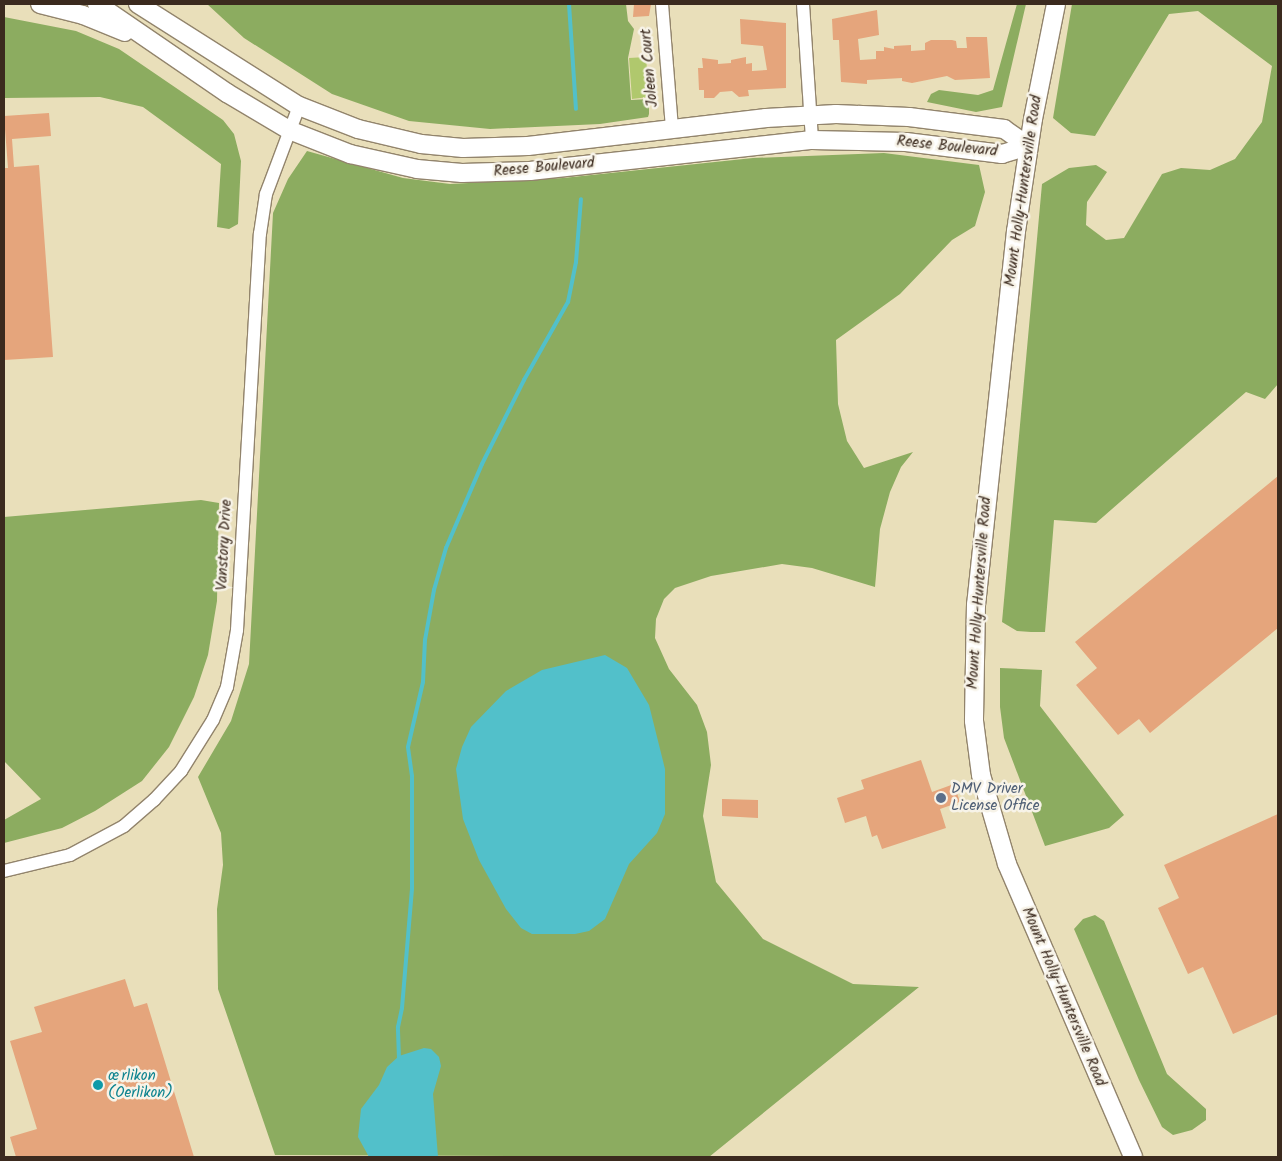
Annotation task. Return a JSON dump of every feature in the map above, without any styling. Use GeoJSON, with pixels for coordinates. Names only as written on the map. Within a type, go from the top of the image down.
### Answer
{"type":"FeatureCollection","features":[{"type":"Feature","properties":{"kind":"street"},"geometry":{"type":"LineString","coordinates":[[40,4],[92,18],[162,49]]}},
{"type":"Feature","properties":{"kind":"street","name":"Reese Boulevard"},"geometry":{"type":"LineString","coordinates":[[97,4],[162,49],[289,130],[372,160],[462,173],[530,171],[812,140],[898,142],[1002,154],[1028,146]]}},
{"type":"Feature","properties":{"kind":"street","name":"Reese Boulevard"},"geometry":{"type":"LineString","coordinates":[[138,4],[298,106],[378,135],[463,148],[528,146],[811,115],[908,117],[986,126],[1004,129],[1028,146]]}},
{"type":"Feature","properties":{"kind":"street"},"geometry":{"type":"LineString","coordinates":[[150,4],[178,29]]}},
{"type":"Feature","properties":{"kind":"street","name":"Joleen Court"},"geometry":{"type":"LineString","coordinates":[[662,4],[672,129]]}},
{"type":"Feature","properties":{"kind":"street"},"geometry":{"type":"LineString","coordinates":[[803,4],[812,140]]}},
{"type":"Feature","properties":{"kind":"street","name":"Mount Holly-Huntersville Road"},"geometry":{"type":"LineString","coordinates":[[1056,4],[1028,146],[976,604],[972,694],[976,747],[988,802],[1007,864],[1133,1157]]}},
{"type":"Feature","properties":{"kind":"street","name":"Vanstory Drive"},"geometry":{"type":"LineString","coordinates":[[4,871],[70,855],[124,826],[154,800],[181,771],[213,720],[226,687],[236,630],[260,234],[266,194],[298,106]]}},
{"type":"Feature","properties":{"kind":"green space"},"geometry":{"type":"Polygon","coordinates":[[[207,4],[626,4],[628,21],[634,29],[628,58],[631,100],[649,99],[649,114],[648,117],[600,124],[490,129],[409,121],[332,94],[244,38],[207,4]]]}},
{"type":"Feature","properties":{"kind":"green space"},"geometry":{"type":"Polygon","coordinates":[[[1017,4],[1026,4],[1002,107],[976,112],[927,102],[931,94],[939,90],[978,95],[993,90],[1017,4]]]}},
{"type":"Feature","properties":{"kind":"green space"},"geometry":{"type":"Polygon","coordinates":[[[1072,4],[1278,4],[1278,384],[1265,399],[1246,392],[1096,523],[1054,520],[1045,632],[1017,631],[1002,622],[1042,184],[1069,168],[1096,165],[1107,172],[1087,202],[1086,225],[1106,240],[1124,238],[1162,174],[1181,168],[1210,170],[1235,159],[1262,122],[1272,66],[1198,11],[1169,14],[1095,136],[1071,133],[1053,118],[1072,4]]]}},
{"type":"Feature","properties":{"kind":"green space"},"geometry":{"type":"Polygon","coordinates":[[[4,17],[76,31],[119,49],[223,120],[234,134],[241,161],[238,224],[229,229],[217,227],[221,164],[143,107],[100,97],[4,98],[4,17]]]}},
{"type":"Feature","properties":{"kind":"green space"},"geometry":{"type":"Polygon","coordinates":[[[646,57],[649,97],[632,99],[629,58],[646,57]]]}},
{"type":"Feature","properties":{"kind":"green space"},"geometry":{"type":"Polygon","coordinates":[[[307,151],[403,178],[450,184],[563,178],[753,158],[884,153],[979,165],[985,192],[975,226],[952,240],[900,294],[836,340],[838,404],[847,441],[864,468],[913,452],[901,467],[890,492],[880,529],[875,587],[812,568],[782,564],[711,576],[675,588],[664,599],[656,619],[655,638],[669,669],[697,705],[707,732],[711,765],[703,816],[716,882],[763,939],[853,984],[919,987],[709,1157],[275,1155],[218,989],[217,909],[223,865],[221,833],[198,777],[231,721],[249,664],[273,213],[288,179],[307,151]]]}},
{"type":"Feature","properties":{"kind":"green space"},"geometry":{"type":"Polygon","coordinates":[[[201,500],[219,503],[217,601],[208,655],[194,697],[169,747],[142,781],[95,811],[62,828],[4,843],[4,820],[41,799],[4,761],[4,517],[201,500]]]}},
{"type":"Feature","properties":{"kind":"green space"},"geometry":{"type":"Polygon","coordinates":[[[1000,668],[1042,670],[1040,706],[1124,815],[1109,828],[1045,846],[1004,738],[1000,707],[1000,668]]]}},
{"type":"Feature","properties":{"kind":"green space"},"geometry":{"type":"Polygon","coordinates":[[[1095,915],[1104,921],[1167,1074],[1206,1109],[1206,1120],[1192,1130],[1173,1135],[1162,1127],[1139,1080],[1074,929],[1083,919],[1095,915]]]}},
{"type":"Feature","properties":{"kind":"water"},"geometry":{"type":"Polygon","coordinates":[[[605,655],[627,668],[649,705],[665,769],[665,814],[657,833],[629,864],[605,919],[589,931],[575,934],[532,934],[521,928],[506,909],[479,860],[463,819],[456,769],[462,747],[471,727],[506,691],[542,670],[605,655]]]}},
{"type":"Feature","properties":{"kind":"water"},"geometry":{"type":"Polygon","coordinates":[[[424,1048],[431,1049],[439,1057],[441,1066],[433,1094],[438,1157],[369,1157],[358,1137],[361,1109],[379,1085],[387,1067],[399,1056],[424,1048]]]}},
{"type":"Feature","properties":{"kind":"building"},"geometry":{"type":"Polygon","coordinates":[[[634,4],[651,4],[649,16],[633,17],[634,4]]]}},
{"type":"Feature","properties":{"kind":"building"},"geometry":{"type":"Polygon","coordinates":[[[877,10],[879,35],[858,39],[860,60],[876,59],[876,51],[884,51],[884,47],[894,49],[894,46],[911,45],[911,51],[925,50],[925,43],[931,40],[952,40],[956,41],[957,48],[967,48],[966,37],[987,37],[990,78],[955,80],[947,76],[912,83],[902,81],[902,78],[867,80],[867,84],[841,82],[839,40],[833,40],[832,19],[877,10]]]}},
{"type":"Feature","properties":{"kind":"building"},"geometry":{"type":"Polygon","coordinates":[[[740,19],[786,23],[786,88],[748,90],[749,96],[739,97],[732,91],[720,92],[714,98],[704,98],[704,90],[699,90],[698,68],[703,68],[702,58],[718,60],[718,64],[731,63],[731,60],[746,57],[746,64],[752,63],[752,71],[767,70],[763,46],[741,44],[740,19]]]}},
{"type":"Feature","properties":{"kind":"building"},"geometry":{"type":"Polygon","coordinates":[[[49,113],[51,136],[12,139],[14,167],[39,165],[53,357],[4,360],[4,168],[8,168],[4,116],[49,113]]]}},
{"type":"Feature","properties":{"kind":"building"},"geometry":{"type":"Polygon","coordinates":[[[1278,476],[1278,628],[1150,733],[1139,719],[1118,735],[1076,685],[1097,668],[1075,642],[1278,476]]]}},
{"type":"Feature","properties":{"kind":"building"},"geometry":{"type":"Polygon","coordinates":[[[921,760],[932,792],[954,784],[960,802],[940,809],[946,828],[882,849],[877,835],[872,837],[866,816],[845,823],[837,798],[864,789],[861,780],[921,760]]]}},
{"type":"Feature","properties":{"kind":"building"},"geometry":{"type":"Polygon","coordinates":[[[722,799],[758,800],[758,818],[722,816],[722,799]]]}},
{"type":"Feature","properties":{"kind":"building"},"geometry":{"type":"Polygon","coordinates":[[[1278,814],[1278,1014],[1233,1034],[1203,967],[1188,974],[1158,908],[1179,898],[1164,865],[1278,814]]]}},
{"type":"Feature","properties":{"kind":"building","name":"œrlikon (Oerlikon)"},"geometry":{"type":"Polygon","coordinates":[[[125,979],[134,1007],[147,1003],[194,1157],[16,1157],[10,1137],[37,1129],[10,1041],[42,1032],[34,1007],[125,979]]]}},
{"type":"Feature","properties":{"kind":"waterway"},"geometry":{"type":"LineString","coordinates":[[569,4],[576,109]]}},
{"type":"Feature","properties":{"kind":"waterway"},"geometry":{"type":"LineString","coordinates":[[399,1059],[398,1027],[402,1008],[412,889],[412,776],[408,747],[423,682],[425,640],[434,590],[446,548],[482,464],[524,380],[568,302],[576,262],[581,199]]}},
{"type":"Feature","properties":{"kind":"place","name":"DMV Driver License Office"},"geometry":{"type":"Point","coordinates":[941,798]}},
{"type":"Feature","properties":{"kind":"place","name":"œrlikon (Oerlikon)"},"geometry":{"type":"Point","coordinates":[98,1085]}}]}
